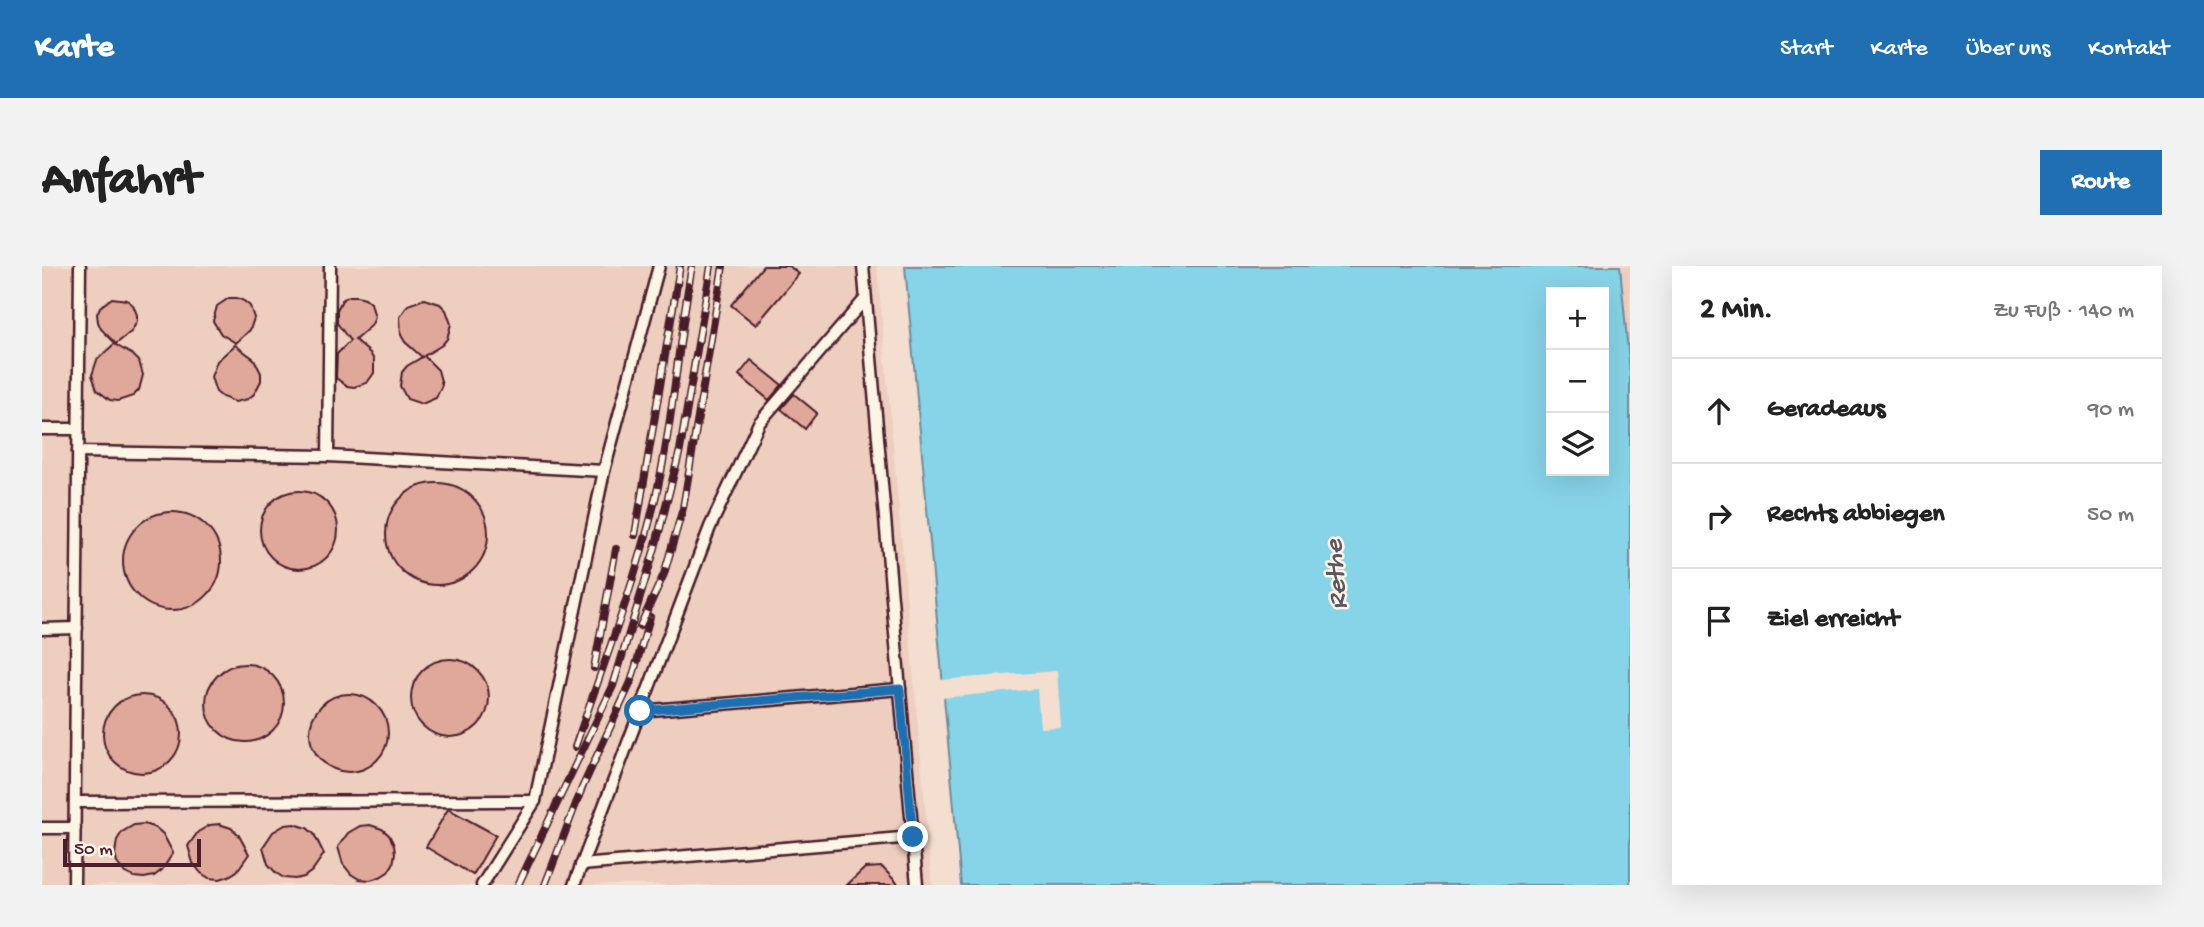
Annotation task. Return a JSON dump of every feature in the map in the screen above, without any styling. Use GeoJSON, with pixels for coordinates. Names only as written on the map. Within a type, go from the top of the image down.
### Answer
{"type":"FeatureCollection","features":[{"type":"Feature","properties":{"kind":"lane"},"geometry":{"type":"LineString","coordinates":[[74,885],[80,266]]}},
{"type":"Feature","properties":{"kind":"lane"},"geometry":{"type":"LineString","coordinates":[[328,456],[330,266]]}},
{"type":"Feature","properties":{"kind":"lane"},"geometry":{"type":"LineString","coordinates":[[481,885],[535,801],[604,471],[659,266]]}},
{"type":"Feature","properties":{"kind":"lane"},"geometry":{"type":"LineString","coordinates":[[863,266],[917,885]]}},
{"type":"Feature","properties":{"kind":"lane"},"geometry":{"type":"LineString","coordinates":[[574,885],[710,527],[759,423],[865,299]]}},
{"type":"Feature","properties":{"kind":"lane"},"geometry":{"type":"LineString","coordinates":[[42,429],[78,429]]}},
{"type":"Feature","properties":{"kind":"lane"},"geometry":{"type":"LineString","coordinates":[[78,452],[328,456],[604,471]]}},
{"type":"Feature","properties":{"kind":"lane"},"geometry":{"type":"LineString","coordinates":[[42,629],[76,628]]}},
{"type":"Feature","properties":{"kind":"lane"},"geometry":{"type":"LineString","coordinates":[[640,711],[900,689]]}},
{"type":"Feature","properties":{"kind":"lane"},"geometry":{"type":"LineString","coordinates":[[75,802],[535,801]]}},
{"type":"Feature","properties":{"kind":"lane"},"geometry":{"type":"LineString","coordinates":[[42,828],[75,828]]}},
{"type":"Feature","properties":{"kind":"lane"},"geometry":{"type":"LineString","coordinates":[[582,865],[913,837]]}},
{"type":"Feature","properties":{"kind":"shaded area"},"geometry":{"type":"Polygon","coordinates":[[[42,266],[877,266],[932,885],[42,885],[42,266]]]}},
{"type":"Feature","properties":{"kind":"shaded area"},"geometry":{"type":"Polygon","coordinates":[[[1620,266],[1630,266],[1630,373],[1620,266]]]}},
{"type":"Feature","properties":{"kind":"water","name":"Rethe"},"geometry":{"type":"Polygon","coordinates":[[[905,266],[1620,266],[1630,373],[1630,885],[961,885],[905,266]]]}},
{"type":"Feature","properties":{"kind":"pier"},"geometry":{"type":"Polygon","coordinates":[[[1057,671],[1061,727],[1040,728],[1037,689],[941,698],[939,680],[1057,671]]]}},
{"type":"Feature","properties":{"kind":"building"},"geometry":{"type":"Polygon","coordinates":[[[763,266],[789,266],[799,274],[756,325],[731,305],[763,266]]]}},
{"type":"Feature","properties":{"kind":"building"},"geometry":{"type":"Polygon","coordinates":[[[349,296],[365,298],[371,303],[375,318],[371,326],[355,340],[370,353],[374,360],[374,373],[367,383],[354,387],[347,386],[336,378],[337,354],[350,341],[337,323],[337,310],[342,300],[349,296]]]}},
{"type":"Feature","properties":{"kind":"building"},"geometry":{"type":"Polygon","coordinates":[[[112,298],[127,300],[133,305],[137,315],[132,331],[116,344],[101,329],[97,314],[100,307],[112,298]]]}},
{"type":"Feature","properties":{"kind":"building"},"geometry":{"type":"Polygon","coordinates":[[[229,298],[244,301],[250,306],[254,318],[250,330],[236,343],[221,334],[213,321],[217,306],[229,298]]]}},
{"type":"Feature","properties":{"kind":"building"},"geometry":{"type":"Polygon","coordinates":[[[424,299],[440,304],[446,310],[451,324],[447,339],[442,345],[424,356],[438,370],[442,385],[436,398],[422,404],[407,399],[400,386],[402,372],[422,357],[401,335],[400,317],[408,305],[424,299]]]}},
{"type":"Feature","properties":{"kind":"building"},"geometry":{"type":"Polygon","coordinates":[[[114,344],[139,361],[143,375],[139,390],[133,396],[118,401],[110,400],[97,390],[92,375],[97,360],[114,344]]]}},
{"type":"Feature","properties":{"kind":"building"},"geometry":{"type":"Polygon","coordinates":[[[235,345],[254,359],[261,373],[261,381],[248,399],[235,402],[216,392],[211,377],[217,361],[235,345]]]}},
{"type":"Feature","properties":{"kind":"building"},"geometry":{"type":"Polygon","coordinates":[[[751,360],[782,385],[769,400],[739,375],[751,360]]]}},
{"type":"Feature","properties":{"kind":"building"},"geometry":{"type":"Polygon","coordinates":[[[794,394],[817,413],[805,429],[781,409],[794,394]]]}},
{"type":"Feature","properties":{"kind":"building"},"geometry":{"type":"Polygon","coordinates":[[[437,483],[456,487],[473,498],[484,515],[488,534],[484,553],[473,570],[456,581],[437,585],[418,581],[401,570],[390,553],[386,534],[390,515],[401,498],[418,487],[437,483]]]}},
{"type":"Feature","properties":{"kind":"building"},"geometry":{"type":"Polygon","coordinates":[[[299,491],[314,494],[327,502],[335,515],[338,530],[335,545],[327,558],[314,566],[299,569],[284,566],[271,558],[263,545],[260,530],[263,515],[271,502],[284,494],[299,491]]]}},
{"type":"Feature","properties":{"kind":"building"},"geometry":{"type":"Polygon","coordinates":[[[172,512],[191,516],[206,527],[217,542],[221,561],[217,580],[206,595],[191,606],[172,610],[153,606],[138,595],[127,580],[123,561],[127,542],[138,527],[153,516],[172,512]]]}},
{"type":"Feature","properties":{"kind":"building"},"geometry":{"type":"Polygon","coordinates":[[[450,659],[465,662],[478,670],[486,683],[489,698],[486,713],[478,726],[465,734],[450,737],[435,734],[422,726],[414,713],[411,698],[414,683],[422,670],[435,662],[450,659]]]}},
{"type":"Feature","properties":{"kind":"building"},"geometry":{"type":"Polygon","coordinates":[[[245,664],[260,667],[273,675],[281,688],[284,703],[281,718],[273,731],[260,739],[245,742],[230,739],[217,731],[209,718],[206,703],[209,688],[217,675],[230,667],[245,664]]]}},
{"type":"Feature","properties":{"kind":"building"},"geometry":{"type":"Polygon","coordinates":[[[349,694],[364,697],[377,705],[385,718],[388,733],[385,748],[377,761],[364,769],[349,772],[334,769],[321,761],[313,748],[310,733],[313,718],[321,705],[334,697],[349,694]]]}},
{"type":"Feature","properties":{"kind":"building"},"geometry":{"type":"Polygon","coordinates":[[[142,695],[157,698],[170,706],[178,719],[181,734],[178,749],[170,762],[157,770],[142,773],[127,770],[114,762],[106,749],[103,734],[106,719],[114,706],[127,698],[142,695]]]}},
{"type":"Feature","properties":{"kind":"building"},"geometry":{"type":"Polygon","coordinates":[[[448,809],[496,835],[473,875],[426,847],[448,809]]]}},
{"type":"Feature","properties":{"kind":"building"},"geometry":{"type":"Polygon","coordinates":[[[144,824],[163,834],[173,853],[162,870],[154,876],[144,878],[125,873],[117,863],[115,854],[117,840],[122,832],[134,825],[144,824]]]}},
{"type":"Feature","properties":{"kind":"building"},"geometry":{"type":"Polygon","coordinates":[[[219,824],[238,834],[249,854],[237,871],[220,879],[209,878],[201,873],[193,863],[188,846],[198,832],[210,825],[219,824]]]}},
{"type":"Feature","properties":{"kind":"building"},"geometry":{"type":"Polygon","coordinates":[[[295,824],[314,834],[324,854],[304,877],[284,878],[268,864],[263,847],[273,832],[285,825],[295,824]]]}},
{"type":"Feature","properties":{"kind":"building"},"geometry":{"type":"Polygon","coordinates":[[[370,825],[389,835],[394,845],[393,864],[388,872],[380,877],[359,879],[343,864],[338,847],[348,833],[360,826],[370,825]]]}},
{"type":"Feature","properties":{"kind":"building"},"geometry":{"type":"Polygon","coordinates":[[[882,867],[899,885],[847,885],[865,868],[882,867]]]}},
{"type":"Feature","properties":{"kind":"railway"},"geometry":{"type":"LineString","coordinates":[[635,535],[680,266]]}},
{"type":"Feature","properties":{"kind":"railway"},"geometry":{"type":"LineString","coordinates":[[575,747],[624,606],[655,499],[667,438],[692,266]]}},
{"type":"Feature","properties":{"kind":"railway"},"geometry":{"type":"LineString","coordinates":[[518,885],[613,686],[655,548],[680,450],[711,266]]}},
{"type":"Feature","properties":{"kind":"railway"},"geometry":{"type":"LineString","coordinates":[[640,626],[664,574],[683,508],[723,266]]}},
{"type":"Feature","properties":{"kind":"railway"},"geometry":{"type":"LineString","coordinates":[[594,668],[616,549]]}},
{"type":"Feature","properties":{"kind":"railway"},"geometry":{"type":"LineString","coordinates":[[545,885],[582,788],[631,682],[650,617]]}},
{"type":"Feature","properties":{"kind":"route"},"geometry":{"type":"LineString","coordinates":[[640,711],[900,689],[913,837]]}}]}
